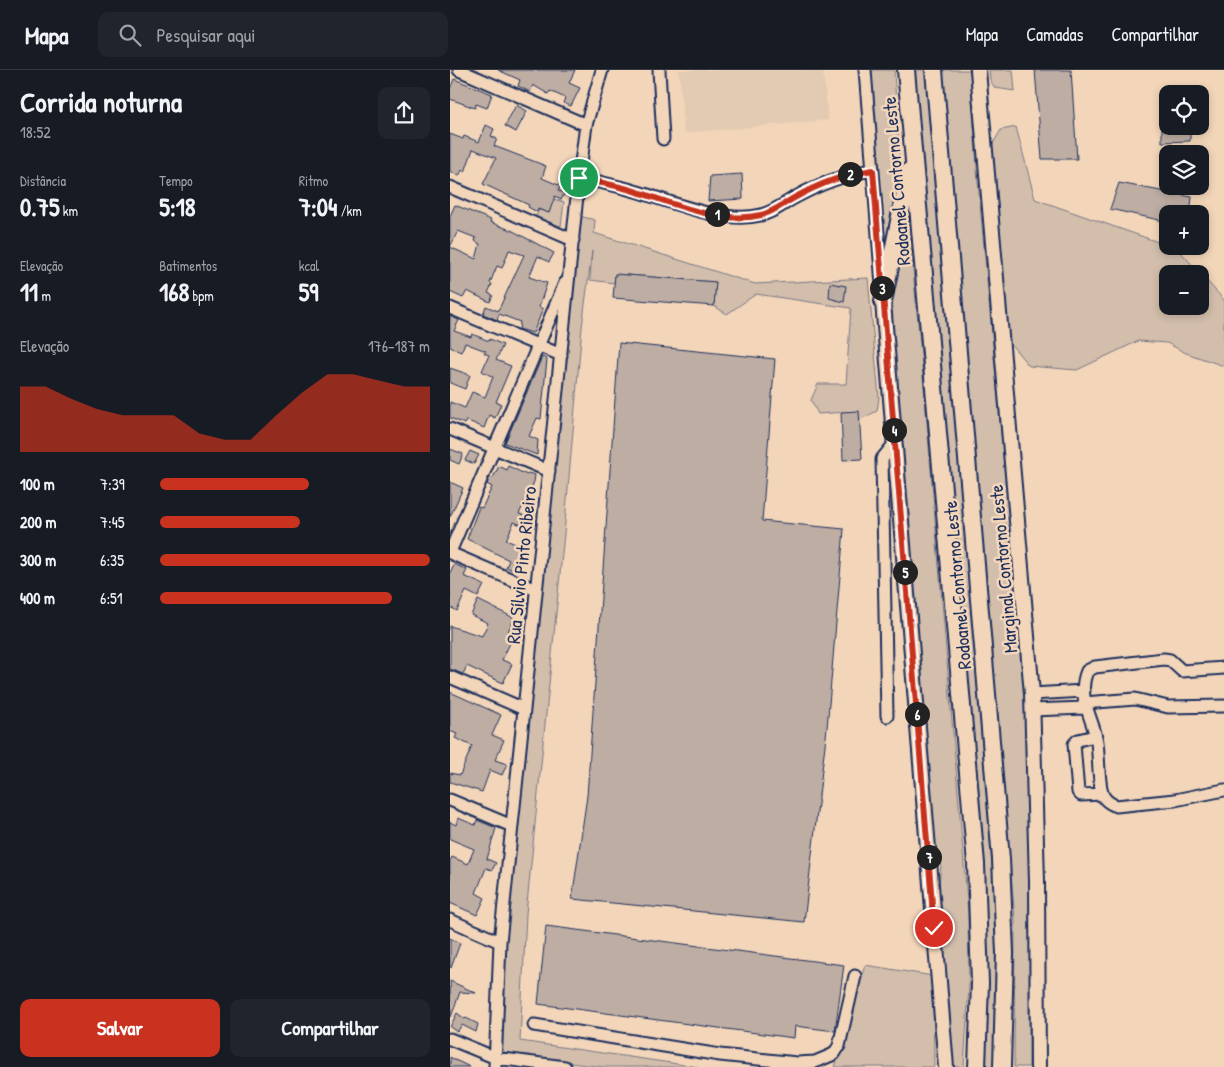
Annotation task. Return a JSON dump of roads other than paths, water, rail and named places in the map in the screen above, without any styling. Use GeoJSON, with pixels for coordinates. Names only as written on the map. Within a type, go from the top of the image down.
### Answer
{"type":"FeatureCollection","features":[{"type":"Feature","properties":{"kind":"highway","name":"Rodoanel Contorno Leste"},"geometry":{"type":"LineString","coordinates":[[906,70],[977,890],[980,983],[977,1067]]}},
{"type":"Feature","properties":{"kind":"highway","name":"Rodoanel Contorno Leste"},"geometry":{"type":"LineString","coordinates":[[934,70],[1001,859],[1005,953],[1004,1067]]}},
{"type":"Feature","properties":{"kind":"highway"},"geometry":{"type":"LineString","coordinates":[[883,302],[913,152]]}},
{"type":"Feature","properties":{"kind":"main road","name":"Marginal Contorno Leste"},"geometry":{"type":"LineString","coordinates":[[978,70],[1032,694],[1037,882],[1038,1067]]}},
{"type":"Feature","properties":{"kind":"main road"},"geometry":{"type":"LineString","coordinates":[[883,302],[946,1067]]}},
{"type":"Feature","properties":{"kind":"street"},"geometry":{"type":"LineString","coordinates":[[459,70],[586,125]]}},
{"type":"Feature","properties":{"kind":"street","name":"Rua Sílvio Pinto Ribeiro"},"geometry":{"type":"LineString","coordinates":[[496,1063],[500,942],[579,178],[586,125],[602,70]]}},
{"type":"Feature","properties":{"kind":"street"},"geometry":{"type":"LineString","coordinates":[[660,70],[663,139]]}},
{"type":"Feature","properties":{"kind":"street"},"geometry":{"type":"LineString","coordinates":[[865,70],[883,302]]}},
{"type":"Feature","properties":{"kind":"street"},"geometry":{"type":"LineString","coordinates":[[579,178],[623,187],[708,213],[732,216],[760,215],[779,208],[795,197],[846,174],[873,170]]}},
{"type":"Feature","properties":{"kind":"street"},"geometry":{"type":"LineString","coordinates":[[450,187],[573,240]]}},
{"type":"Feature","properties":{"kind":"street"},"geometry":{"type":"LineString","coordinates":[[536,590],[450,553],[569,272]]}},
{"type":"Feature","properties":{"kind":"street"},"geometry":{"type":"LineString","coordinates":[[450,308],[561,355]]}},
{"type":"Feature","properties":{"kind":"street"},"geometry":{"type":"LineString","coordinates":[[450,429],[549,471]]}},
{"type":"Feature","properties":{"kind":"street"},"geometry":{"type":"LineString","coordinates":[[887,716],[882,459],[895,443]]}},
{"type":"Feature","properties":{"kind":"street"},"geometry":{"type":"LineString","coordinates":[[1224,668],[1182,672],[1170,660],[1164,659],[1095,667],[1087,671],[1084,691],[1084,706],[1093,723],[1102,794],[1108,802],[1116,806],[1175,800],[1224,790]]}},
{"type":"Feature","properties":{"kind":"street"},"geometry":{"type":"LineString","coordinates":[[450,677],[524,709]]}},
{"type":"Feature","properties":{"kind":"street"},"geometry":{"type":"LineString","coordinates":[[1032,694],[1084,691]]}},
{"type":"Feature","properties":{"kind":"street"},"geometry":{"type":"LineString","coordinates":[[1032,710],[1084,706],[1135,699],[1168,707],[1224,706]]}},
{"type":"Feature","properties":{"kind":"street"},"geometry":{"type":"LineString","coordinates":[[1095,736],[1078,740],[1074,744],[1078,792],[1081,795],[1102,794]]}},
{"type":"Feature","properties":{"kind":"street"},"geometry":{"type":"LineString","coordinates":[[450,800],[512,826]]}},
{"type":"Feature","properties":{"kind":"street"},"geometry":{"type":"LineString","coordinates":[[450,920],[500,942]]}},
{"type":"Feature","properties":{"kind":"street"},"geometry":{"type":"LineString","coordinates":[[534,1025],[720,1061],[797,1064],[815,1062],[834,1054],[839,1046],[855,976]]}},
{"type":"Feature","properties":{"kind":"street"},"geometry":{"type":"LineString","coordinates":[[450,1039],[496,1063],[565,1067]]}}]}
